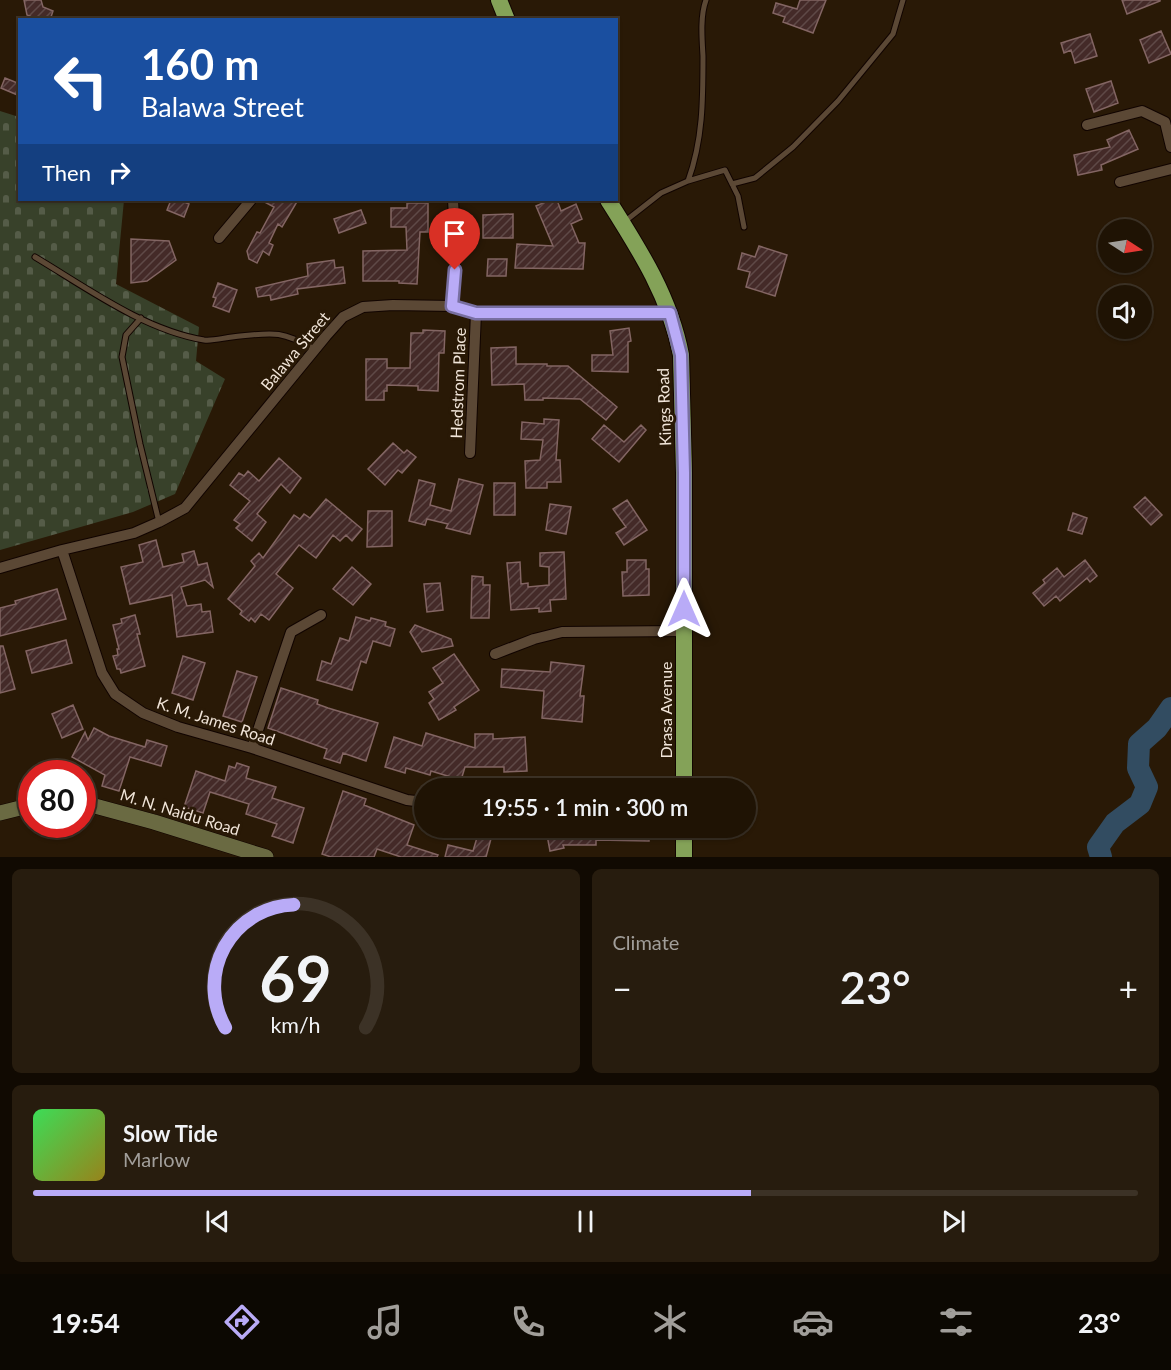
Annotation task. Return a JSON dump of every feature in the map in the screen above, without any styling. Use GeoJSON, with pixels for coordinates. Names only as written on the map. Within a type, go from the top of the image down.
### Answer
{"type":"FeatureCollection","features":[{"type":"Feature","properties":{"kind":"highway"},"geometry":{"type":"LineString","coordinates":[[499,0],[506,18]]}},
{"type":"Feature","properties":{"kind":"highway","name":"Kings Road"},"geometry":{"type":"LineString","coordinates":[[609,201],[658,284],[670,313],[681,355],[684,632]]}},
{"type":"Feature","properties":{"kind":"highway","name":"Drasa Avenue"},"geometry":{"type":"LineString","coordinates":[[684,632],[684,778]]}},
{"type":"Feature","properties":{"kind":"highway"},"geometry":{"type":"LineString","coordinates":[[684,838],[684,857]]}},
{"type":"Feature","properties":{"kind":"main road","name":"M. N. Naidu Road"},"geometry":{"type":"LineString","coordinates":[[96,806],[266,857]]}},
{"type":"Feature","properties":{"kind":"main road"},"geometry":{"type":"LineString","coordinates":[[0,813],[18,808]]}},
{"type":"Feature","properties":{"kind":"street"},"geometry":{"type":"LineString","coordinates":[[1087,124],[1142,111],[1165,122],[1171,147]]}},
{"type":"Feature","properties":{"kind":"street"},"geometry":{"type":"LineString","coordinates":[[1120,182],[1171,169]]}},
{"type":"Feature","properties":{"kind":"street"},"geometry":{"type":"LineString","coordinates":[[219,238],[250,201]]}},
{"type":"Feature","properties":{"kind":"street"},"geometry":{"type":"LineString","coordinates":[[452,306],[456,251],[453,201]]}},
{"type":"Feature","properties":{"kind":"street","name":"Balawa Street"},"geometry":{"type":"LineString","coordinates":[[0,568],[134,532],[185,508],[315,349],[344,317],[363,307],[452,306],[476,313],[670,313]]}},
{"type":"Feature","properties":{"kind":"street","name":"Hedstrom Place"},"geometry":{"type":"LineString","coordinates":[[470,453],[476,313]]}},
{"type":"Feature","properties":{"kind":"street","name":"K. M. James Road"},"geometry":{"type":"LineString","coordinates":[[62,550],[102,673],[115,694],[143,713],[178,727],[252,748],[414,801]]}},
{"type":"Feature","properties":{"kind":"street"},"geometry":{"type":"LineString","coordinates":[[252,748],[291,632],[321,615]]}},
{"type":"Feature","properties":{"kind":"street"},"geometry":{"type":"LineString","coordinates":[[495,654],[534,639],[562,632],[684,632]]}},
{"type":"Feature","properties":{"kind":"lane"},"geometry":{"type":"LineString","coordinates":[[688,181],[696,159],[703,114],[702,44],[705,0]]}},
{"type":"Feature","properties":{"kind":"lane"},"geometry":{"type":"LineString","coordinates":[[732,184],[755,178],[793,147],[838,101],[893,34],[903,0]]}},
{"type":"Feature","properties":{"kind":"lane"},"geometry":{"type":"LineString","coordinates":[[623,223],[661,193],[688,181],[725,170],[738,196],[744,227]]}},
{"type":"Feature","properties":{"kind":"lane"},"geometry":{"type":"LineString","coordinates":[[35,258],[169,332],[207,340],[271,332],[293,337],[315,349]]}},
{"type":"Feature","properties":{"kind":"lane"},"geometry":{"type":"LineString","coordinates":[[141,318],[126,335],[122,357],[159,522]]}},
{"type":"Feature","properties":{"kind":"green space"},"geometry":{"type":"Polygon","coordinates":[[[0,111],[18,117],[18,201],[124,201],[116,284],[199,327],[196,361],[225,379],[175,494],[133,512],[0,550],[0,111]]]}},
{"type":"Feature","properties":{"kind":"building"},"geometry":{"type":"Polygon","coordinates":[[[24,0],[41,0],[43,7],[53,11],[51,18],[32,18],[27,15],[24,0]]]}},
{"type":"Feature","properties":{"kind":"building"},"geometry":{"type":"Polygon","coordinates":[[[800,0],[826,0],[813,33],[783,22],[785,17],[773,13],[776,3],[797,9],[800,0]]]}},
{"type":"Feature","properties":{"kind":"building"},"geometry":{"type":"Polygon","coordinates":[[[1122,0],[1160,0],[1160,1],[1127,14],[1122,0]]]}},
{"type":"Feature","properties":{"kind":"building"},"geometry":{"type":"Polygon","coordinates":[[[1161,31],[1171,54],[1149,63],[1140,40],[1161,31]]]}},
{"type":"Feature","properties":{"kind":"building"},"geometry":{"type":"Polygon","coordinates":[[[1090,34],[1097,56],[1075,63],[1071,50],[1064,53],[1061,43],[1090,34]]]}},
{"type":"Feature","properties":{"kind":"building"},"geometry":{"type":"Polygon","coordinates":[[[5,78],[18,83],[18,95],[1,88],[5,78]]]}},
{"type":"Feature","properties":{"kind":"building"},"geometry":{"type":"Polygon","coordinates":[[[1111,81],[1118,103],[1094,112],[1086,89],[1111,81]]]}},
{"type":"Feature","properties":{"kind":"building"},"geometry":{"type":"Polygon","coordinates":[[[1129,130],[1138,149],[1101,165],[1102,170],[1078,175],[1074,155],[1110,147],[1107,140],[1129,130]]]}},
{"type":"Feature","properties":{"kind":"building"},"geometry":{"type":"Polygon","coordinates":[[[171,201],[189,204],[184,217],[167,210],[171,201]]]}},
{"type":"Feature","properties":{"kind":"building"},"geometry":{"type":"Polygon","coordinates":[[[263,201],[297,201],[282,227],[278,224],[269,243],[273,245],[269,255],[263,251],[257,263],[249,259],[247,251],[274,207],[263,201]]]}},
{"type":"Feature","properties":{"kind":"building"},"geometry":{"type":"Polygon","coordinates":[[[548,201],[557,201],[561,211],[576,204],[582,219],[571,224],[579,243],[585,243],[583,269],[515,268],[517,244],[553,246],[536,206],[548,201]]]}},
{"type":"Feature","properties":{"kind":"building"},"geometry":{"type":"Polygon","coordinates":[[[407,203],[428,203],[428,232],[420,232],[417,284],[399,283],[399,281],[363,281],[363,251],[407,250],[406,227],[391,227],[391,208],[407,208],[407,203]]]}},
{"type":"Feature","properties":{"kind":"building"},"geometry":{"type":"Polygon","coordinates":[[[361,210],[366,223],[339,233],[334,219],[361,210]]]}},
{"type":"Feature","properties":{"kind":"building"},"geometry":{"type":"Polygon","coordinates":[[[513,214],[513,238],[483,238],[483,215],[513,214]]]}},
{"type":"Feature","properties":{"kind":"building"},"geometry":{"type":"Polygon","coordinates":[[[131,239],[169,241],[176,260],[147,281],[131,283],[131,239]]]}},
{"type":"Feature","properties":{"kind":"building"},"geometry":{"type":"Polygon","coordinates":[[[759,246],[787,255],[775,296],[746,287],[750,272],[738,269],[742,253],[755,257],[759,246]]]}},
{"type":"Feature","properties":{"kind":"building"},"geometry":{"type":"Polygon","coordinates":[[[488,259],[507,259],[506,276],[487,276],[488,259]]]}},
{"type":"Feature","properties":{"kind":"building"},"geometry":{"type":"Polygon","coordinates":[[[334,260],[335,268],[343,267],[345,283],[297,289],[298,294],[271,300],[270,295],[258,297],[256,288],[308,276],[307,264],[334,260]]]}},
{"type":"Feature","properties":{"kind":"building"},"geometry":{"type":"Polygon","coordinates":[[[218,283],[237,290],[229,312],[213,306],[216,298],[213,297],[218,283]]]}},
{"type":"Feature","properties":{"kind":"building"},"geometry":{"type":"Polygon","coordinates":[[[629,328],[631,341],[628,342],[628,372],[592,371],[592,355],[613,355],[610,331],[629,328]]]}},
{"type":"Feature","properties":{"kind":"building"},"geometry":{"type":"Polygon","coordinates":[[[423,330],[445,331],[444,353],[439,353],[438,391],[418,390],[418,386],[387,385],[384,400],[366,400],[366,359],[387,359],[387,368],[410,368],[411,333],[423,333],[423,330]]]}},
{"type":"Feature","properties":{"kind":"building"},"geometry":{"type":"Polygon","coordinates":[[[516,347],[516,364],[568,366],[617,407],[606,420],[580,399],[525,400],[524,384],[492,385],[491,348],[516,347]]]}},
{"type":"Feature","properties":{"kind":"building"},"geometry":{"type":"Polygon","coordinates":[[[544,419],[559,420],[556,460],[560,460],[561,482],[547,482],[547,488],[526,488],[525,461],[540,460],[543,440],[521,439],[522,422],[544,424],[544,419]]]}},
{"type":"Feature","properties":{"kind":"building"},"geometry":{"type":"Polygon","coordinates":[[[604,425],[624,442],[641,425],[646,430],[619,462],[592,439],[604,425]]]}},
{"type":"Feature","properties":{"kind":"building"},"geometry":{"type":"Polygon","coordinates":[[[393,443],[404,453],[407,450],[416,457],[402,473],[398,470],[385,485],[368,469],[393,443]]]}},
{"type":"Feature","properties":{"kind":"building"},"geometry":{"type":"Polygon","coordinates":[[[279,458],[301,478],[290,493],[281,484],[257,514],[266,522],[252,541],[236,528],[240,524],[234,520],[250,501],[230,485],[239,473],[244,476],[248,471],[259,481],[279,458]]]}},
{"type":"Feature","properties":{"kind":"building"},"geometry":{"type":"Polygon","coordinates":[[[459,479],[483,485],[470,534],[446,528],[448,524],[427,519],[425,525],[409,521],[419,480],[435,484],[430,505],[451,511],[459,479]]]}},
{"type":"Feature","properties":{"kind":"building"},"geometry":{"type":"Polygon","coordinates":[[[494,483],[515,483],[515,515],[494,515],[494,483]]]}},
{"type":"Feature","properties":{"kind":"building"},"geometry":{"type":"Polygon","coordinates":[[[1145,497],[1162,515],[1151,525],[1134,507],[1145,497]]]}},
{"type":"Feature","properties":{"kind":"building"},"geometry":{"type":"Polygon","coordinates":[[[326,499],[362,529],[352,541],[346,535],[340,541],[333,535],[316,558],[299,545],[276,574],[293,588],[269,620],[261,614],[255,622],[251,618],[249,621],[240,614],[242,611],[228,599],[255,566],[251,561],[259,553],[263,558],[294,515],[300,519],[304,514],[310,518],[326,499]]]}},
{"type":"Feature","properties":{"kind":"building"},"geometry":{"type":"Polygon","coordinates":[[[627,500],[647,530],[624,545],[616,533],[626,527],[613,509],[627,500]]]}},
{"type":"Feature","properties":{"kind":"building"},"geometry":{"type":"Polygon","coordinates":[[[550,504],[571,507],[566,534],[546,530],[550,504]]]}},
{"type":"Feature","properties":{"kind":"building"},"geometry":{"type":"Polygon","coordinates":[[[368,511],[392,511],[392,546],[367,547],[368,511]]]}},
{"type":"Feature","properties":{"kind":"building"},"geometry":{"type":"Polygon","coordinates":[[[1073,513],[1087,518],[1082,534],[1068,530],[1073,513]]]}},
{"type":"Feature","properties":{"kind":"building"},"geometry":{"type":"Polygon","coordinates":[[[156,540],[163,567],[184,562],[182,554],[194,551],[198,565],[207,563],[213,587],[205,580],[181,587],[187,606],[201,604],[202,612],[210,611],[213,632],[177,637],[172,595],[130,604],[121,567],[143,562],[139,545],[156,540]]]}},
{"type":"Feature","properties":{"kind":"building"},"geometry":{"type":"Polygon","coordinates":[[[564,552],[566,599],[550,600],[551,611],[539,612],[539,608],[511,610],[507,563],[520,562],[521,584],[528,583],[528,587],[549,585],[549,567],[540,566],[540,553],[564,552]]]}},
{"type":"Feature","properties":{"kind":"building"},"geometry":{"type":"Polygon","coordinates":[[[627,560],[646,560],[646,569],[649,569],[649,595],[623,596],[622,572],[627,572],[627,560]]]}},
{"type":"Feature","properties":{"kind":"building"},"geometry":{"type":"Polygon","coordinates":[[[1085,560],[1097,576],[1090,582],[1087,578],[1060,601],[1056,596],[1044,606],[1033,593],[1045,583],[1043,580],[1057,568],[1064,577],[1085,560]]]}},
{"type":"Feature","properties":{"kind":"building"},"geometry":{"type":"Polygon","coordinates":[[[352,567],[371,584],[353,605],[333,589],[352,567]]]}},
{"type":"Feature","properties":{"kind":"building"},"geometry":{"type":"Polygon","coordinates":[[[472,576],[483,577],[483,585],[490,585],[489,618],[471,618],[472,576]]]}},
{"type":"Feature","properties":{"kind":"building"},"geometry":{"type":"Polygon","coordinates":[[[440,583],[443,610],[427,612],[424,584],[440,583]]]}},
{"type":"Feature","properties":{"kind":"building"},"geometry":{"type":"Polygon","coordinates":[[[57,589],[66,619],[0,636],[0,608],[16,604],[15,601],[57,589]]]}},
{"type":"Feature","properties":{"kind":"building"},"geometry":{"type":"Polygon","coordinates":[[[135,615],[145,666],[121,673],[120,669],[117,669],[113,656],[118,655],[117,649],[119,649],[113,625],[122,623],[121,619],[135,615]]]}},
{"type":"Feature","properties":{"kind":"building"},"geometry":{"type":"Polygon","coordinates":[[[356,617],[386,622],[385,626],[395,629],[390,646],[373,641],[366,663],[361,661],[352,690],[317,680],[322,661],[331,664],[340,638],[349,641],[356,617]]]}},
{"type":"Feature","properties":{"kind":"building"},"geometry":{"type":"Polygon","coordinates":[[[415,625],[451,639],[453,646],[422,652],[410,632],[415,625]]]}},
{"type":"Feature","properties":{"kind":"building"},"geometry":{"type":"Polygon","coordinates":[[[66,640],[72,663],[32,673],[26,651],[66,640]]]}},
{"type":"Feature","properties":{"kind":"building"},"geometry":{"type":"Polygon","coordinates":[[[0,646],[3,646],[15,689],[0,693],[0,646]]]}},
{"type":"Feature","properties":{"kind":"building"},"geometry":{"type":"Polygon","coordinates":[[[454,654],[479,690],[454,707],[456,710],[439,720],[429,703],[434,699],[429,692],[443,683],[433,668],[454,654]]]}},
{"type":"Feature","properties":{"kind":"building"},"geometry":{"type":"Polygon","coordinates":[[[183,656],[205,663],[193,700],[172,693],[183,656]]]}},
{"type":"Feature","properties":{"kind":"building"},"geometry":{"type":"Polygon","coordinates":[[[551,662],[584,666],[580,696],[584,696],[582,722],[542,718],[544,691],[501,687],[502,669],[550,672],[551,662]]]}},
{"type":"Feature","properties":{"kind":"building"},"geometry":{"type":"Polygon","coordinates":[[[237,671],[257,677],[242,722],[223,716],[237,671]]]}},
{"type":"Feature","properties":{"kind":"building"},"geometry":{"type":"Polygon","coordinates":[[[281,688],[318,700],[317,704],[328,708],[378,723],[366,761],[343,753],[340,763],[324,758],[327,749],[268,728],[281,688]]]}},
{"type":"Feature","properties":{"kind":"building"},"geometry":{"type":"Polygon","coordinates":[[[73,705],[83,729],[62,738],[52,714],[73,705]]]}},
{"type":"Feature","properties":{"kind":"building"},"geometry":{"type":"Polygon","coordinates":[[[94,728],[109,736],[145,747],[147,740],[167,746],[161,766],[130,757],[119,791],[102,786],[105,775],[96,770],[96,760],[78,760],[72,757],[85,732],[88,740],[94,728]]]}},
{"type":"Feature","properties":{"kind":"building"},"geometry":{"type":"Polygon","coordinates":[[[426,733],[475,748],[475,734],[493,734],[493,739],[525,737],[527,771],[504,772],[504,767],[465,767],[462,778],[454,778],[431,771],[430,775],[406,768],[405,773],[385,767],[394,737],[422,746],[426,733]]]}},
{"type":"Feature","properties":{"kind":"building"},"geometry":{"type":"Polygon","coordinates":[[[237,763],[249,767],[246,778],[276,787],[272,798],[304,808],[293,843],[272,836],[277,824],[246,814],[249,804],[210,792],[203,813],[184,807],[196,771],[225,781],[229,766],[235,768],[237,763]]]}},
{"type":"Feature","properties":{"kind":"building"},"geometry":{"type":"Polygon","coordinates":[[[343,791],[366,799],[364,805],[414,825],[407,845],[438,855],[437,857],[401,857],[377,849],[374,857],[331,857],[322,854],[343,791]]]}},
{"type":"Feature","properties":{"kind":"building"},"geometry":{"type":"Polygon","coordinates":[[[477,838],[491,838],[486,857],[445,857],[448,845],[473,851],[477,838]]]}},
{"type":"Feature","properties":{"kind":"building"},"geometry":{"type":"Polygon","coordinates":[[[548,838],[649,838],[649,841],[596,840],[596,845],[563,845],[564,848],[550,851],[548,838]]]}},
{"type":"Feature","properties":{"kind":"waterway"},"geometry":{"type":"LineString","coordinates":[[1101,857],[1098,847],[1115,823],[1140,804],[1147,787],[1138,768],[1139,744],[1157,728],[1171,708]]}},
{"type":"Feature","properties":{"kind":"route"},"geometry":{"type":"LineString","coordinates":[[455,270],[452,306],[476,313],[670,313],[681,355],[684,609]]}}]}
